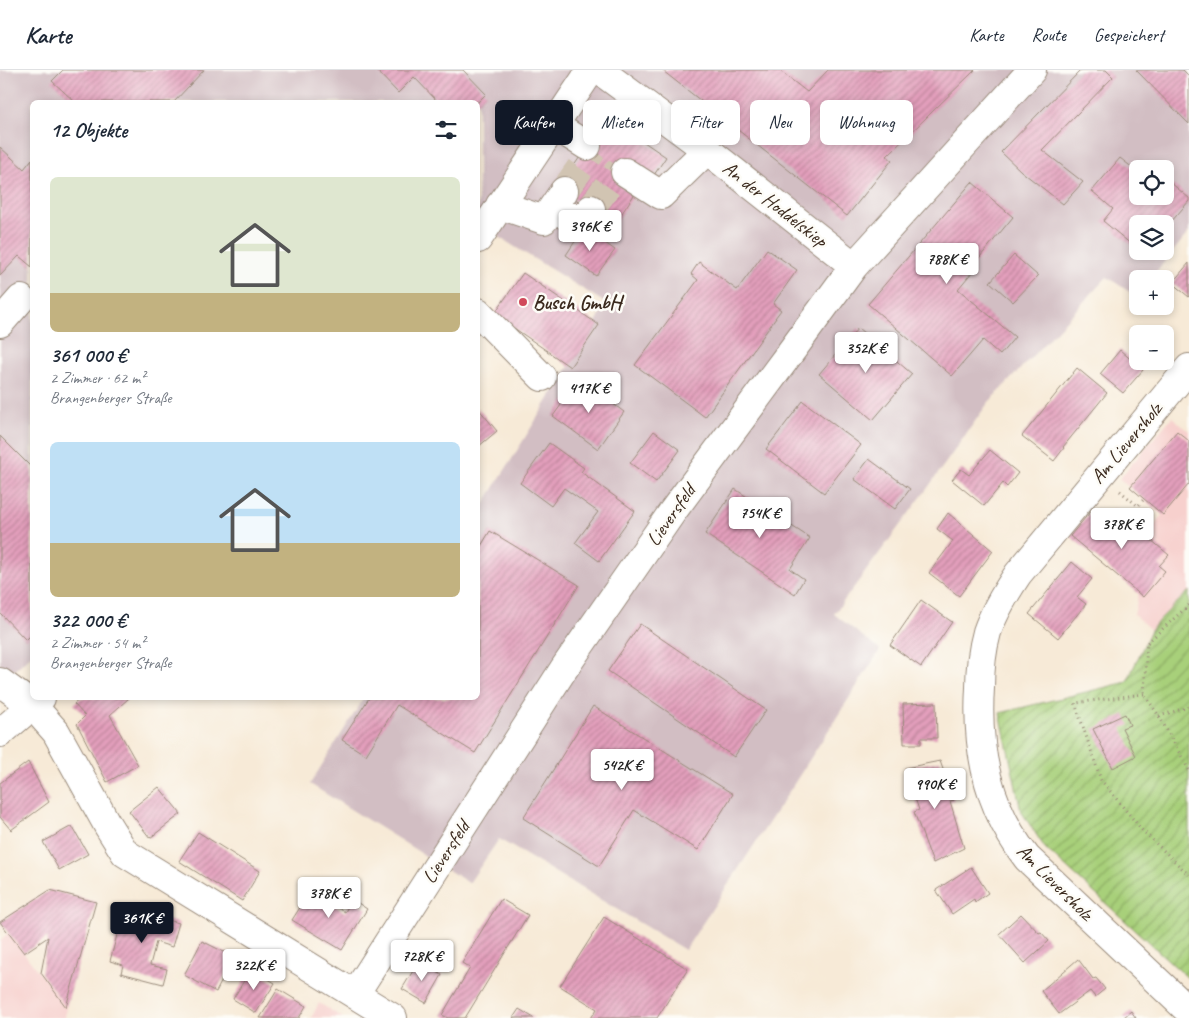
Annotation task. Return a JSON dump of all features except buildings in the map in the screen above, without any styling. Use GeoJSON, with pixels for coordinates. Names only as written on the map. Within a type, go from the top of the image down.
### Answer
{"type":"FeatureCollection","features":[{"type":"Feature","properties":{"kind":"street"},"geometry":{"type":"LineString","coordinates":[[571,100],[592,70]]}},
{"type":"Feature","properties":{"kind":"street","name":"An der Hoddelskiep"},"geometry":{"type":"LineString","coordinates":[[599,70],[707,150],[854,266]]}},
{"type":"Feature","properties":{"kind":"street","name":"Lieversfeld"},"geometry":{"type":"LineString","coordinates":[[355,994],[563,670],[673,511],[854,266],[1032,70]]}},
{"type":"Feature","properties":{"kind":"street"},"geometry":{"type":"LineString","coordinates":[[573,137],[587,146]]}},
{"type":"Feature","properties":{"kind":"street"},"geometry":{"type":"LineString","coordinates":[[480,235],[540,145]]}},
{"type":"Feature","properties":{"kind":"street"},"geometry":{"type":"LineString","coordinates":[[628,179],[661,195],[707,150]]}},
{"type":"Feature","properties":{"kind":"street"},"geometry":{"type":"LineString","coordinates":[[500,205],[577,211]]}},
{"type":"Feature","properties":{"kind":"street"},"geometry":{"type":"LineString","coordinates":[[0,323],[21,299]]}},
{"type":"Feature","properties":{"kind":"street"},"geometry":{"type":"LineString","coordinates":[[480,314],[542,376]]}},
{"type":"Feature","properties":{"kind":"street","name":"Am Lieversholz"},"geometry":{"type":"LineString","coordinates":[[1189,368],[1018,574],[1000,602],[987,632],[981,666],[979,700],[979,730],[989,787],[1012,838],[1027,858],[1189,1011]]}},
{"type":"Feature","properties":{"kind":"street"},"geometry":{"type":"LineString","coordinates":[[0,682],[30,698]]}},
{"type":"Feature","properties":{"kind":"street"},"geometry":{"type":"LineString","coordinates":[[0,733],[37,702],[125,853],[393,1018]]}},
{"type":"Feature","properties":{"kind":"path"},"geometry":{"type":"LineString","coordinates":[[1189,605],[1147,643],[1144,694],[1159,716],[1189,770]]}},
{"type":"Feature","properties":{"kind":"path"},"geometry":{"type":"LineString","coordinates":[[1144,694],[1075,703],[1102,780],[1142,830],[1189,875]]}},
{"type":"Feature","properties":{"kind":"path"},"geometry":{"type":"LineString","coordinates":[[1159,716],[1189,708]]}},
{"type":"Feature","properties":{"kind":"shaded area"},"geometry":{"type":"Polygon","coordinates":[[[0,70],[1189,70],[1189,232],[1174,250],[1174,215],[1129,215],[1129,260],[1166,260],[1157,270],[1129,270],[1129,291],[1107,277],[988,403],[834,614],[880,650],[685,950],[499,839],[469,883],[310,784],[363,700],[480,700],[480,511],[607,304],[480,225],[480,100],[30,100],[30,656],[0,684],[0,70]]]}},
{"type":"Feature","properties":{"kind":"shaded area"},"geometry":{"type":"Polygon","coordinates":[[[1172,417],[1189,431],[1189,591],[1151,630],[1134,615],[1139,593],[1144,596],[1165,571],[1159,566],[1169,555],[1146,535],[1163,515],[1119,479],[1172,417]]]}},
{"type":"Feature","properties":{"kind":"shaded area"},"geometry":{"type":"Polygon","coordinates":[[[8,933],[66,1007],[65,1018],[0,1018],[0,942],[8,933]]]}},
{"type":"Feature","properties":{"kind":"shaded area"},"geometry":{"type":"Polygon","coordinates":[[[319,1003],[343,1018],[311,1018],[319,1003]]]}},
{"type":"Feature","properties":{"kind":"green space"},"geometry":{"type":"Polygon","coordinates":[[[1189,591],[1189,979],[1045,848],[1021,811],[1000,713],[1127,682],[1151,630],[1189,591]]]}},
{"type":"Feature","properties":{"kind":"tunnel"},"geometry":{"type":"LineString","coordinates":[[564,191],[593,150]]}},
{"type":"Feature","properties":{"kind":"tunnel"},"geometry":{"type":"LineString","coordinates":[[591,209],[620,168]]}},
{"type":"Feature","properties":{"kind":"place","name":"Busch GmbH"},"geometry":{"type":"Point","coordinates":[523,302]}}]}
